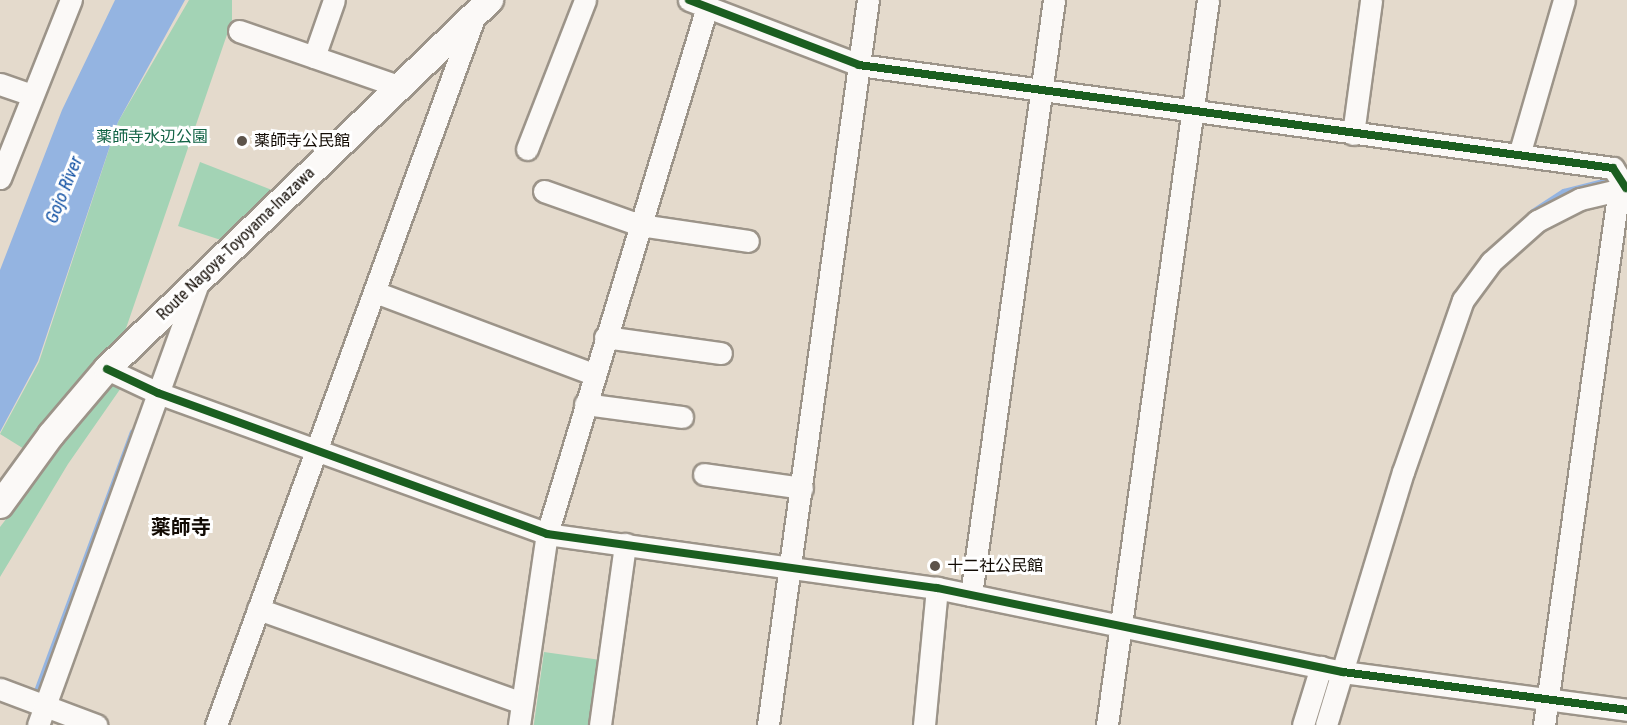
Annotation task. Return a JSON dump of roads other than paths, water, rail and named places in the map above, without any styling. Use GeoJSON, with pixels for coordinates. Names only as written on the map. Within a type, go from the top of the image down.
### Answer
{"type":"FeatureCollection","features":[{"type":"Feature","properties":{"kind":"main road","name":"Route Nagoya-Toyoyama-Inazawa"},"geometry":{"type":"LineString","coordinates":[[0,505],[51,435],[107,369],[482,4]]}},
{"type":"Feature","properties":{"kind":"street"},"geometry":{"type":"LineString","coordinates":[[0,178],[71,0]]}},
{"type":"Feature","properties":{"kind":"street"},"geometry":{"type":"LineString","coordinates":[[314,57],[334,0]]}},
{"type":"Feature","properties":{"kind":"street"},"geometry":{"type":"LineString","coordinates":[[527,149],[585,0]]}},
{"type":"Feature","properties":{"kind":"street"},"geometry":{"type":"LineString","coordinates":[[768,725],[792,568],[868,0]]}},
{"type":"Feature","properties":{"kind":"street"},"geometry":{"type":"LineString","coordinates":[[970,595],[1054,0]]}},
{"type":"Feature","properties":{"kind":"street"},"geometry":{"type":"LineString","coordinates":[[1107,725],[1208,0]]}},
{"type":"Feature","properties":{"kind":"street"},"geometry":{"type":"LineString","coordinates":[[1353,134],[1371,0]]}},
{"type":"Feature","properties":{"kind":"street"},"geometry":{"type":"LineString","coordinates":[[1519,156],[1564,0]]}},
{"type":"Feature","properties":{"kind":"street"},"geometry":{"type":"LineString","coordinates":[[519,725],[547,534],[593,374],[640,225],[698,3],[859,65],[1041,92],[1519,156],[1621,183]]}},
{"type":"Feature","properties":{"kind":"street"},"geometry":{"type":"LineString","coordinates":[[216,725],[482,4]]}},
{"type":"Feature","properties":{"kind":"street"},"geometry":{"type":"LineString","coordinates":[[239,31],[398,86]]}},
{"type":"Feature","properties":{"kind":"street"},"geometry":{"type":"LineString","coordinates":[[0,84],[32,95]]}},
{"type":"Feature","properties":{"kind":"street"},"geometry":{"type":"LineString","coordinates":[[1326,725],[1403,472],[1463,300],[1491,262],[1537,220],[1580,199],[1621,183]]}},
{"type":"Feature","properties":{"kind":"street"},"geometry":{"type":"LineString","coordinates":[[1544,725],[1621,183]]}},
{"type":"Feature","properties":{"kind":"street"},"geometry":{"type":"LineString","coordinates":[[544,191],[640,225],[748,241]]}},
{"type":"Feature","properties":{"kind":"street"},"geometry":{"type":"LineString","coordinates":[[41,715],[198,282]]}},
{"type":"Feature","properties":{"kind":"street"},"geometry":{"type":"LineString","coordinates":[[375,292],[593,374]]}},
{"type":"Feature","properties":{"kind":"street"},"geometry":{"type":"LineString","coordinates":[[605,337],[721,353]]}},
{"type":"Feature","properties":{"kind":"street"},"geometry":{"type":"LineString","coordinates":[[107,369],[158,393],[547,534],[937,588],[1343,672],[1627,710]]}},
{"type":"Feature","properties":{"kind":"street"},"geometry":{"type":"LineString","coordinates":[[585,404],[682,417]]}},
{"type":"Feature","properties":{"kind":"street"},"geometry":{"type":"LineString","coordinates":[[704,474],[802,488]]}},
{"type":"Feature","properties":{"kind":"street"},"geometry":{"type":"LineString","coordinates":[[600,725],[625,544]]}},
{"type":"Feature","properties":{"kind":"street"},"geometry":{"type":"LineString","coordinates":[[924,725],[937,588]]}},
{"type":"Feature","properties":{"kind":"street"},"geometry":{"type":"LineString","coordinates":[[258,609],[522,703]]}},
{"type":"Feature","properties":{"kind":"street"},"geometry":{"type":"LineString","coordinates":[[1303,725],[1321,667]]}},
{"type":"Feature","properties":{"kind":"street"},"geometry":{"type":"LineString","coordinates":[[0,689],[41,715],[96,725]]}},
{"type":"Feature","properties":{"kind":"water","name":"Gojo River"},"geometry":{"type":"Polygon","coordinates":[[[115,0],[185,0],[118,122],[38,361],[0,432],[0,270],[62,110],[115,0]]]}},
{"type":"Feature","properties":{"kind":"waterway"},"geometry":{"type":"LineString","coordinates":[[1533,212],[1564,192],[1615,179]]}},
{"type":"Feature","properties":{"kind":"waterway"},"geometry":{"type":"LineString","coordinates":[[32,695],[36,694],[133,432]]}},
{"type":"Feature","properties":{"kind":"waterway"},"geometry":{"type":"LineString","coordinates":[[1315,725],[1323,700]]}},
{"type":"Feature","properties":{"kind":"place","name":"薬師寺公民館"},"geometry":{"type":"Point","coordinates":[242,141]}},
{"type":"Feature","properties":{"kind":"place","name":"十二社公民館"},"geometry":{"type":"Point","coordinates":[935,566]}},
{"type":"Feature","properties":{"kind":"district","name":"薬師寺"},"geometry":{"type":"Point","coordinates":[181,527]}},
{"type":"Feature","properties":{"kind":"park label","name":"薬師寺水辺公園"},"geometry":{"type":"Point","coordinates":[152,137]}}]}
